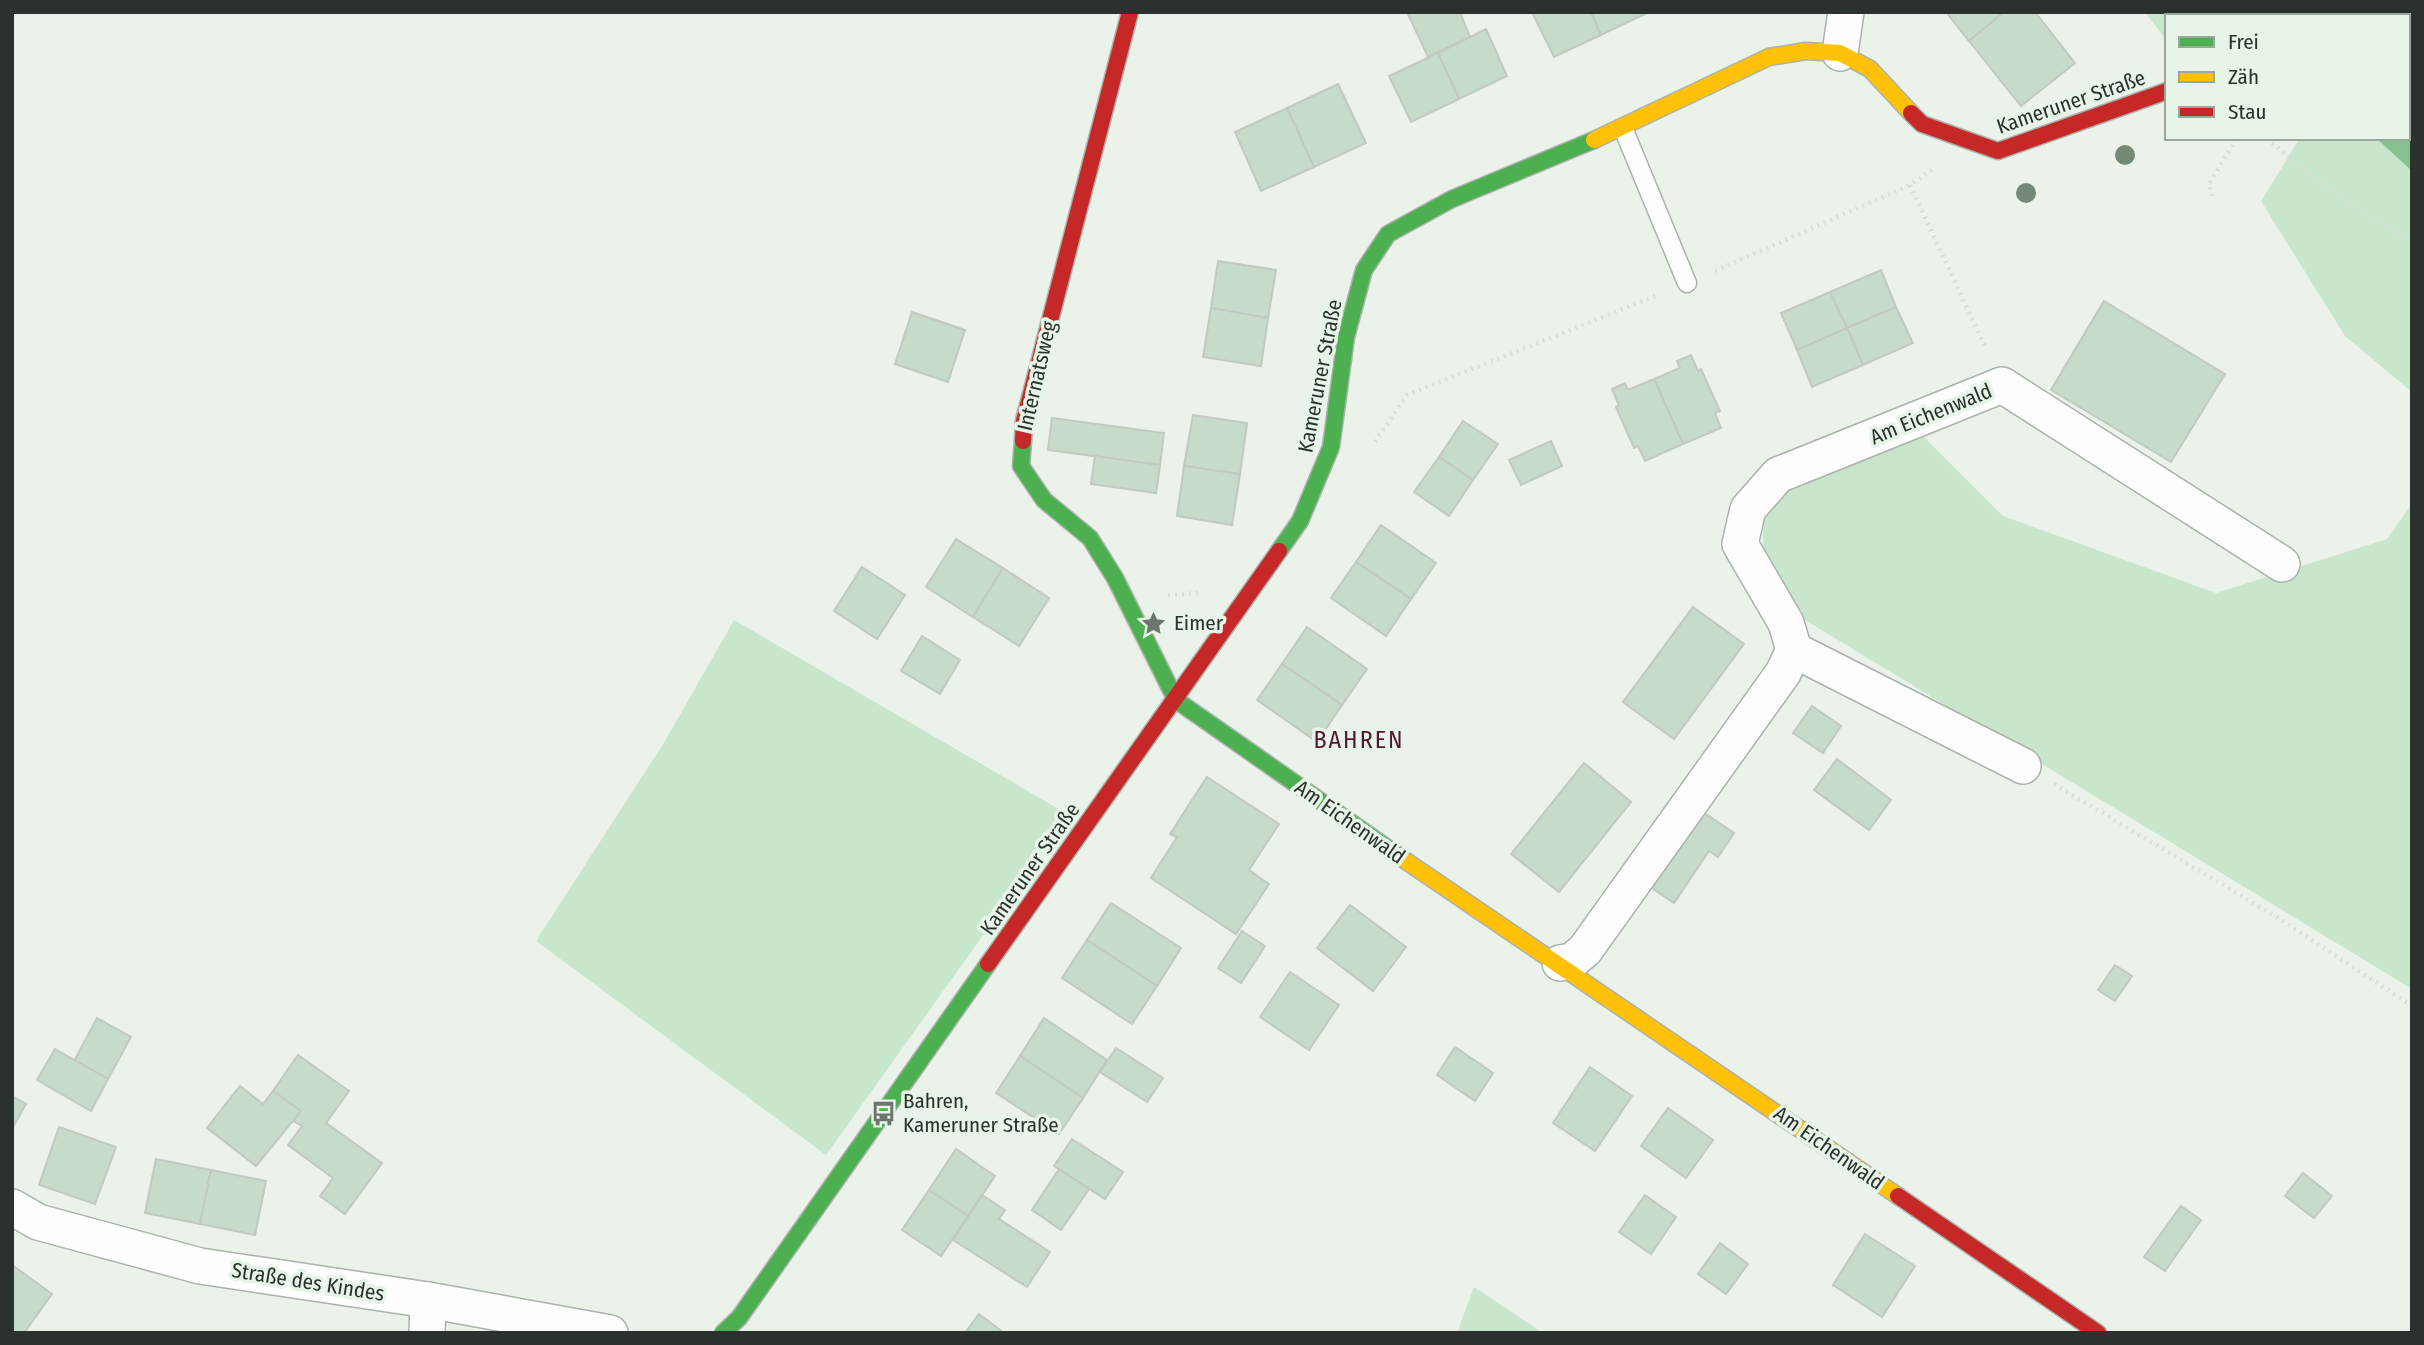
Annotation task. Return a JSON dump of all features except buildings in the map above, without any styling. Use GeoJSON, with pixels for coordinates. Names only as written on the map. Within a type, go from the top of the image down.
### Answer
{"type":"FeatureCollection","features":[{"type":"Feature","properties":{"kind":"street","name":"Internatsweg"},"geometry":{"type":"LineString","coordinates":[[1130,12],[1024,421],[1021,466],[1044,500],[1090,538],[1133,614],[1176,700]]}},
{"type":"Feature","properties":{"kind":"street"},"geometry":{"type":"LineString","coordinates":[[1840,53],[1846,12]]}},
{"type":"Feature","properties":{"kind":"street","name":"Kameruner Straße"},"geometry":{"type":"LineString","coordinates":[[723,1333],[739,1318],[1300,521],[1331,447],[1350,323],[1364,270],[1388,233],[1452,199],[1623,128],[1769,57],[1806,51],[1840,53],[1870,69],[1922,124],[1998,151],[2165,92]]}},
{"type":"Feature","properties":{"kind":"street","name":"Am Eichenwald"},"geometry":{"type":"LineString","coordinates":[[1794,650],[1786,622],[1740,544],[1748,509],[1777,475],[2002,385],[2282,564]]}},
{"type":"Feature","properties":{"kind":"street"},"geometry":{"type":"LineString","coordinates":[[1560,963],[1572,961],[1585,950],[1783,673],[1794,650],[2023,766]]}},
{"type":"Feature","properties":{"kind":"street","name":"Am Eichenwald"},"geometry":{"type":"LineString","coordinates":[[1176,700],[1545,958],[1560,963],[2098,1333]]}},
{"type":"Feature","properties":{"kind":"street","name":"Straße des Kindes"},"geometry":{"type":"LineString","coordinates":[[12,1207],[38,1222],[200,1266],[427,1316],[610,1333]]}},
{"type":"Feature","properties":{"kind":"lane"},"geometry":{"type":"LineString","coordinates":[[1623,128],[1687,283]]}},
{"type":"Feature","properties":{"kind":"path"},"geometry":{"type":"LineString","coordinates":[[2212,196],[2209,184],[2236,140]]}},
{"type":"Feature","properties":{"kind":"path"},"geometry":{"type":"LineString","coordinates":[[2269,140],[2316,180],[2377,222],[2412,239]]}},
{"type":"Feature","properties":{"kind":"path"},"geometry":{"type":"LineString","coordinates":[[1368,452],[1407,395],[1687,283],[1910,185],[2002,385]]}},
{"type":"Feature","properties":{"kind":"path"},"geometry":{"type":"LineString","coordinates":[[1133,614],[1154,597],[1196,593],[1234,616]]}},
{"type":"Feature","properties":{"kind":"path"},"geometry":{"type":"LineString","coordinates":[[2023,766],[2275,916],[2412,1006]]}},
{"type":"Feature","properties":{"kind":"shaded area"},"geometry":{"type":"Polygon","coordinates":[[[2145,12],[2306,14],[2165,14],[2165,38],[2145,12]]]}},
{"type":"Feature","properties":{"kind":"shaded area"},"geometry":{"type":"Polygon","coordinates":[[[2412,12],[2412,171],[2378,140],[2410,140],[2410,14],[2306,14],[2412,12]]]}},
{"type":"Feature","properties":{"kind":"shaded area"},"geometry":{"type":"Polygon","coordinates":[[[2299,140],[2378,140],[2412,171],[2412,392],[2345,336],[2261,201],[2299,140]]]}},
{"type":"Feature","properties":{"kind":"shaded area"},"geometry":{"type":"Polygon","coordinates":[[[1920,433],[2003,516],[2216,593],[2387,539],[2412,504],[2412,989],[1792,612],[1764,553],[1762,514],[1798,482],[1920,433]]]}},
{"type":"Feature","properties":{"kind":"shaded area"},"geometry":{"type":"Polygon","coordinates":[[[734,620],[1069,815],[826,1155],[536,941],[665,741],[734,620]]]}},
{"type":"Feature","properties":{"kind":"shaded area"},"geometry":{"type":"Polygon","coordinates":[[[1474,1287],[1543,1333],[1457,1333],[1474,1287]]]}},
{"type":"Feature","properties":{"kind":"traffic: fast"},"geometry":{"type":"LineString","coordinates":[[1279,551],[1300,521],[1331,447],[1346,337],[1364,270],[1388,234],[1452,199],[1594,140]]}},
{"type":"Feature","properties":{"kind":"traffic: fast"},"geometry":{"type":"LineString","coordinates":[[1023,441],[1021,466],[1044,500],[1090,538],[1115,578],[1176,700],[1406,861]]}},
{"type":"Feature","properties":{"kind":"traffic: fast"},"geometry":{"type":"LineString","coordinates":[[723,1333],[739,1318],[988,964]]}},
{"type":"Feature","properties":{"kind":"traffic: slow"},"geometry":{"type":"LineString","coordinates":[[1594,140],[1769,57],[1806,51],[1840,53],[1870,69],[1911,113]]}},
{"type":"Feature","properties":{"kind":"traffic: slow"},"geometry":{"type":"LineString","coordinates":[[1406,861],[1898,1196]]}},
{"type":"Feature","properties":{"kind":"traffic: jam"},"geometry":{"type":"LineString","coordinates":[[1023,441],[1024,421],[1130,12]]}},
{"type":"Feature","properties":{"kind":"traffic: jam"},"geometry":{"type":"LineString","coordinates":[[1911,113],[1922,124],[1998,151],[2165,92]]}},
{"type":"Feature","properties":{"kind":"traffic: jam"},"geometry":{"type":"LineString","coordinates":[[988,964],[1279,551]]}},
{"type":"Feature","properties":{"kind":"traffic: jam"},"geometry":{"type":"LineString","coordinates":[[1898,1196],[2098,1333]]}},
{"type":"Feature","properties":{"kind":"place","name":"Eimer"},"geometry":{"type":"Point","coordinates":[1154,623]}},
{"type":"Feature","properties":{"kind":"place","name":"Bahren, Kameruner Straße"},"geometry":{"type":"Point","coordinates":[883,1113]}},
{"type":"Feature","properties":{"kind":"district","name":"BAHREN"},"geometry":{"type":"Point","coordinates":[1359,740]}}]}
